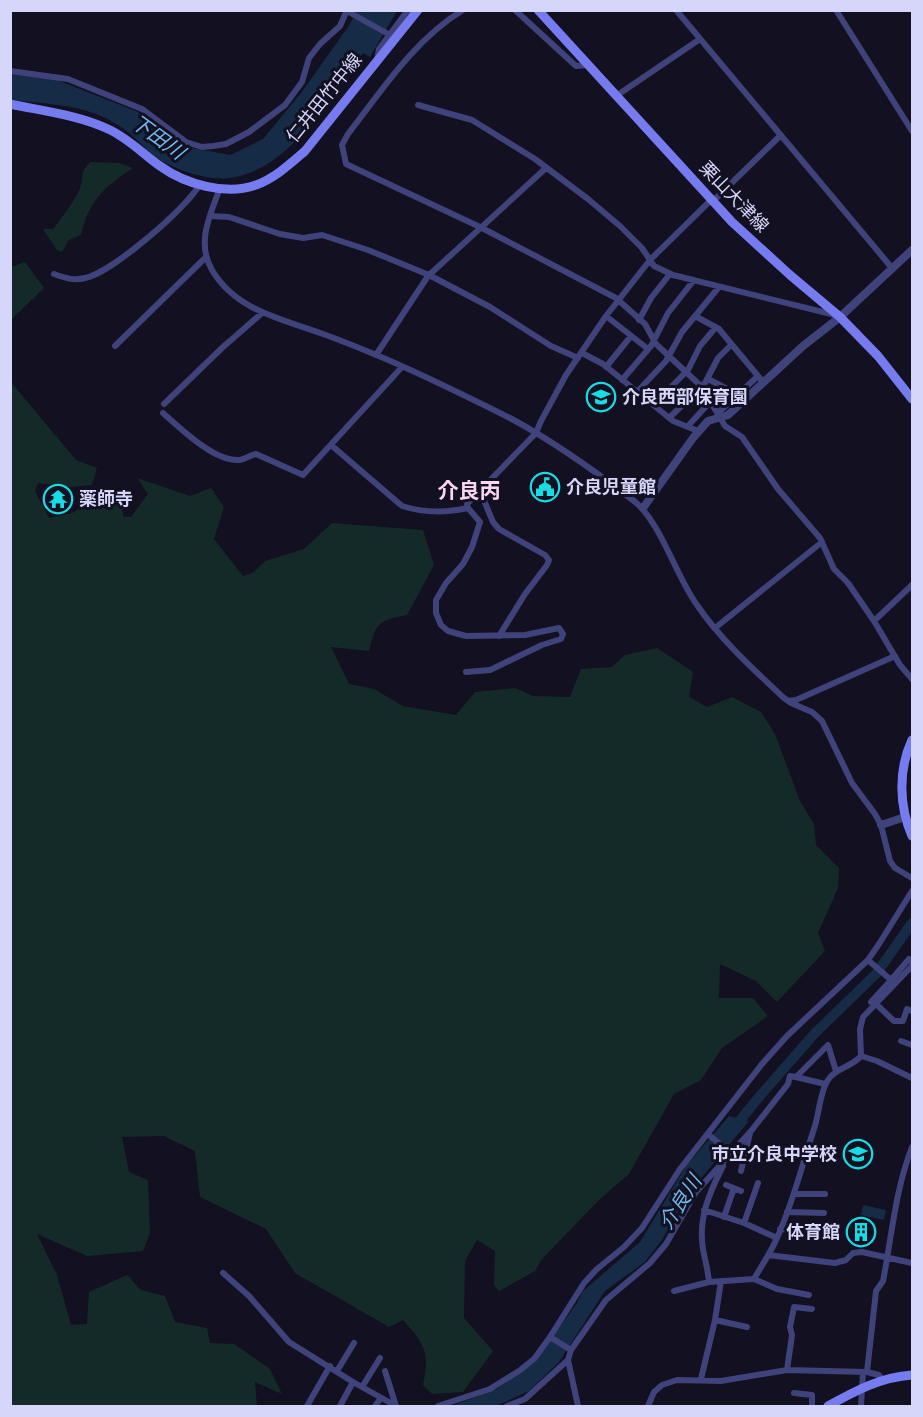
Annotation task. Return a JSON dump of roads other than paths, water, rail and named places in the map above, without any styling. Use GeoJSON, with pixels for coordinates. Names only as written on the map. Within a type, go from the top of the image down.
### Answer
{"type":"FeatureCollection","features":[{"type":"Feature","properties":{"kind":"main road","name":"仁井田竹中線"},"geometry":{"type":"LineString","coordinates":[[10,104],[98,124],[119,135],[175,175],[201,184],[240,189],[256,185],[286,167],[305,151],[418,10]]}},
{"type":"Feature","properties":{"kind":"main road","name":"栗山大津線"},"geometry":{"type":"LineString","coordinates":[[537,10],[732,222],[790,276],[840,317],[878,356],[912,399]]}},
{"type":"Feature","properties":{"kind":"main road"},"geometry":{"type":"LineString","coordinates":[[912,740],[904,768],[902,796],[905,817],[912,836]]}},
{"type":"Feature","properties":{"kind":"main road"},"geometry":{"type":"LineString","coordinates":[[828,1407],[862,1388],[883,1380],[912,1375]]}},
{"type":"Feature","properties":{"kind":"street"},"geometry":{"type":"LineString","coordinates":[[377,61],[379,49],[409,10]]}},
{"type":"Feature","properties":{"kind":"street"},"geometry":{"type":"LineString","coordinates":[[464,10],[426,39],[396,71],[342,145],[346,164],[482,228],[616,298],[645,324],[668,357],[701,386],[725,426],[742,437],[778,489],[822,542],[834,569],[848,583],[904,671],[912,679]]}},
{"type":"Feature","properties":{"kind":"street"},"geometry":{"type":"LineString","coordinates":[[515,10],[576,66],[588,65]]}},
{"type":"Feature","properties":{"kind":"street"},"geometry":{"type":"LineString","coordinates":[[676,10],[892,268]]}},
{"type":"Feature","properties":{"kind":"street"},"geometry":{"type":"LineString","coordinates":[[836,10],[912,131]]}},
{"type":"Feature","properties":{"kind":"street"},"geometry":{"type":"LineString","coordinates":[[10,70],[68,79],[142,109],[186,142],[202,147],[213,146],[226,144],[249,132],[285,105],[302,82],[309,58],[320,44],[340,26],[348,11],[389,34]]}},
{"type":"Feature","properties":{"kind":"street"},"geometry":{"type":"LineString","coordinates":[[616,96],[700,39]]}},
{"type":"Feature","properties":{"kind":"street"},"geometry":{"type":"LineString","coordinates":[[418,105],[472,120],[546,168],[620,226],[642,248],[654,266],[670,274],[840,317]]}},
{"type":"Feature","properties":{"kind":"street"},"geometry":{"type":"LineString","coordinates":[[468,508],[468,504],[536,433],[580,355],[606,316],[650,260],[781,135]]}},
{"type":"Feature","properties":{"kind":"street"},"geometry":{"type":"LineString","coordinates":[[376,355],[429,275],[546,168]]}},
{"type":"Feature","properties":{"kind":"street"},"geometry":{"type":"LineString","coordinates":[[54,274],[73,280],[88,278],[106,269],[181,209],[201,184]]}},
{"type":"Feature","properties":{"kind":"street"},"geometry":{"type":"LineString","coordinates":[[220,188],[205,232],[206,257],[216,276],[237,298],[262,313],[376,355],[510,418],[583,464],[643,508],[654,525],[683,584],[696,605],[715,628],[788,701],[812,712],[822,721],[852,783],[881,825],[890,861],[895,868],[912,878]]}},
{"type":"Feature","properties":{"kind":"street"},"geometry":{"type":"LineString","coordinates":[[210,216],[229,217],[280,234],[303,237],[322,235],[336,238],[429,275],[490,307],[551,346],[580,355],[606,367],[669,418],[698,431]]}},
{"type":"Feature","properties":{"kind":"street"},"geometry":{"type":"LineString","coordinates":[[643,508],[698,431],[708,421],[719,415],[728,414],[741,397],[760,379],[840,317],[912,250]]}},
{"type":"Feature","properties":{"kind":"street"},"geometry":{"type":"LineString","coordinates":[[115,346],[206,257]]}},
{"type":"Feature","properties":{"kind":"street"},"geometry":{"type":"LineString","coordinates":[[639,320],[651,298],[670,274]]}},
{"type":"Feature","properties":{"kind":"street"},"geometry":{"type":"LineString","coordinates":[[622,380],[648,349],[668,313],[694,280]]}},
{"type":"Feature","properties":{"kind":"street"},"geometry":{"type":"LineString","coordinates":[[638,392],[668,357],[682,332],[719,287]]}},
{"type":"Feature","properties":{"kind":"street"},"geometry":{"type":"LineString","coordinates":[[164,404],[262,313]]}},
{"type":"Feature","properties":{"kind":"street"},"geometry":{"type":"LineString","coordinates":[[606,316],[648,349]]}},
{"type":"Feature","properties":{"kind":"street"},"geometry":{"type":"LineString","coordinates":[[695,316],[716,327],[760,379]]}},
{"type":"Feature","properties":{"kind":"street"},"geometry":{"type":"LineString","coordinates":[[653,405],[686,372],[700,346],[716,327]]}},
{"type":"Feature","properties":{"kind":"street"},"geometry":{"type":"LineString","coordinates":[[606,367],[631,336]]}},
{"type":"Feature","properties":{"kind":"street"},"geometry":{"type":"LineString","coordinates":[[669,418],[708,379],[718,358],[731,345]]}},
{"type":"Feature","properties":{"kind":"street"},"geometry":{"type":"LineString","coordinates":[[163,413],[199,444],[214,453],[236,460],[256,454],[296,474],[303,475],[402,367]]}},
{"type":"Feature","properties":{"kind":"street"},"geometry":{"type":"LineString","coordinates":[[708,379],[741,397]]}},
{"type":"Feature","properties":{"kind":"street"},"geometry":{"type":"LineString","coordinates":[[688,426],[710,402]]}},
{"type":"Feature","properties":{"kind":"street"},"geometry":{"type":"LineString","coordinates":[[331,445],[402,506],[433,512],[452,512],[468,508]]}},
{"type":"Feature","properties":{"kind":"street"},"geometry":{"type":"LineString","coordinates":[[480,491],[493,522],[499,529],[545,555],[549,560],[500,636]]}},
{"type":"Feature","properties":{"kind":"street"},"geometry":{"type":"LineString","coordinates":[[466,672],[490,670],[503,665],[526,652],[561,639],[563,634],[559,628],[525,635],[466,636],[455,634],[441,625],[436,613],[436,600],[440,590],[463,564],[479,531],[480,522],[468,508]]}},
{"type":"Feature","properties":{"kind":"street"},"geometry":{"type":"LineString","coordinates":[[715,628],[822,542]]}},
{"type":"Feature","properties":{"kind":"street"},"geometry":{"type":"LineString","coordinates":[[874,621],[912,585]]}},
{"type":"Feature","properties":{"kind":"street"},"geometry":{"type":"LineString","coordinates":[[788,701],[796,700],[895,656]]}},
{"type":"Feature","properties":{"kind":"street"},"geometry":{"type":"LineString","coordinates":[[881,825],[905,817]]}},
{"type":"Feature","properties":{"kind":"street"},"geometry":{"type":"LineString","coordinates":[[438,1407],[490,1389],[534,1359],[551,1338],[584,1283],[642,1228],[680,1169],[710,1135],[762,1064],[787,1036],[870,961],[912,891]]}},
{"type":"Feature","properties":{"kind":"street"},"geometry":{"type":"LineString","coordinates":[[754,1279],[777,1238],[794,1194],[819,1113],[825,1084],[836,1071],[850,1066],[861,1056],[861,1023],[868,1010],[912,964],[909,959],[889,978],[867,1007],[868,1010]]}},
{"type":"Feature","properties":{"kind":"street"},"geometry":{"type":"LineString","coordinates":[[870,961],[889,978]]}},
{"type":"Feature","properties":{"kind":"street"},"geometry":{"type":"LineString","coordinates":[[875,1003],[894,1021],[903,1021],[907,1009],[912,1011]]}},
{"type":"Feature","properties":{"kind":"street"},"geometry":{"type":"LineString","coordinates":[[901,1041],[912,1045]]}},
{"type":"Feature","properties":{"kind":"street"},"geometry":{"type":"LineString","coordinates":[[796,1077],[828,1045],[836,1071]]}},
{"type":"Feature","properties":{"kind":"street"},"geometry":{"type":"LineString","coordinates":[[861,1056],[912,1078]]}},
{"type":"Feature","properties":{"kind":"street"},"geometry":{"type":"LineString","coordinates":[[578,1407],[568,1360],[570,1349],[606,1300],[666,1244],[696,1192],[750,1131],[788,1084],[790,1076],[825,1084]]}},
{"type":"Feature","properties":{"kind":"street"},"geometry":{"type":"LineString","coordinates":[[741,1171],[750,1131]]}},
{"type":"Feature","properties":{"kind":"street"},"geometry":{"type":"LineString","coordinates":[[710,1135],[729,1156]]}},
{"type":"Feature","properties":{"kind":"street"},"geometry":{"type":"LineString","coordinates":[[861,1407],[876,1291],[883,1281],[896,1199],[912,1148]]}},
{"type":"Feature","properties":{"kind":"street"},"geometry":{"type":"LineString","coordinates":[[709,1282],[703,1250],[704,1210],[729,1156]]}},
{"type":"Feature","properties":{"kind":"street"},"geometry":{"type":"LineString","coordinates":[[744,1223],[758,1182]]}},
{"type":"Feature","properties":{"kind":"street"},"geometry":{"type":"LineString","coordinates":[[726,1185],[741,1191]]}},
{"type":"Feature","properties":{"kind":"street"},"geometry":{"type":"LineString","coordinates":[[724,1217],[734,1188]]}},
{"type":"Feature","properties":{"kind":"street"},"geometry":{"type":"LineString","coordinates":[[794,1194],[825,1194]]}},
{"type":"Feature","properties":{"kind":"street"},"geometry":{"type":"LineString","coordinates":[[704,1210],[744,1223],[777,1238]]}},
{"type":"Feature","properties":{"kind":"street"},"geometry":{"type":"LineString","coordinates":[[787,1212],[824,1212]]}},
{"type":"Feature","properties":{"kind":"street"},"geometry":{"type":"LineString","coordinates":[[780,1229],[830,1233]]}},
{"type":"Feature","properties":{"kind":"street"},"geometry":{"type":"LineString","coordinates":[[768,1254],[835,1263],[846,1260],[853,1253],[862,1252],[912,1263]]}},
{"type":"Feature","properties":{"kind":"street"},"geometry":{"type":"LineString","coordinates":[[223,1273],[249,1296],[289,1342],[396,1406]]}},
{"type":"Feature","properties":{"kind":"street"},"geometry":{"type":"LineString","coordinates":[[674,1291],[709,1282],[754,1279],[777,1289],[809,1295]]}},
{"type":"Feature","properties":{"kind":"street"},"geometry":{"type":"LineString","coordinates":[[701,1379],[715,1320],[721,1281]]}},
{"type":"Feature","properties":{"kind":"street"},"geometry":{"type":"LineString","coordinates":[[787,1370],[794,1307],[812,1309]]}},
{"type":"Feature","properties":{"kind":"street"},"geometry":{"type":"LineString","coordinates":[[715,1320],[747,1327]]}},
{"type":"Feature","properties":{"kind":"street"},"geometry":{"type":"LineString","coordinates":[[551,1338],[570,1349]]}},
{"type":"Feature","properties":{"kind":"street"},"geometry":{"type":"LineString","coordinates":[[337,1371],[354,1343]]}},
{"type":"Feature","properties":{"kind":"street"},"geometry":{"type":"LineString","coordinates":[[362,1387],[380,1358]]}},
{"type":"Feature","properties":{"kind":"street"},"geometry":{"type":"LineString","coordinates":[[507,1407],[525,1399],[568,1360]]}},
{"type":"Feature","properties":{"kind":"street"},"geometry":{"type":"LineString","coordinates":[[307,1407],[330,1366]]}},
{"type":"Feature","properties":{"kind":"street"},"geometry":{"type":"LineString","coordinates":[[648,1407],[654,1392],[662,1385],[678,1380],[721,1381],[787,1370],[865,1372],[879,1375],[883,1380]]}},
{"type":"Feature","properties":{"kind":"street"},"geometry":{"type":"LineString","coordinates":[[385,1371],[396,1406]]}},
{"type":"Feature","properties":{"kind":"street"},"geometry":{"type":"LineString","coordinates":[[340,1407],[353,1382]]}},
{"type":"Feature","properties":{"kind":"street"},"geometry":{"type":"LineString","coordinates":[[794,1393],[812,1395],[812,1407]]}},
{"type":"Feature","properties":{"kind":"street"},"geometry":{"type":"LineString","coordinates":[[375,1407],[381,1398]]}},
{"type":"Feature","properties":{"kind":"water","name":"下田川"},"geometry":{"type":"Polygon","coordinates":[[[357,11],[397,11],[370,57],[363,53],[322,110],[289,147],[271,162],[251,172],[229,178],[206,177],[190,173],[161,161],[124,129],[100,116],[65,106],[11,100],[11,74],[57,80],[136,111],[187,147],[230,155],[263,139],[301,93],[357,11]]]}},
{"type":"Feature","properties":{"kind":"water"},"geometry":{"type":"Polygon","coordinates":[[[729,1116],[749,1121],[688,1194],[662,1240],[645,1262],[605,1291],[559,1362],[529,1391],[496,1406],[451,1406],[497,1389],[534,1363],[583,1291],[640,1242],[686,1166],[729,1116]]]}},
{"type":"Feature","properties":{"kind":"water"},"geometry":{"type":"Polygon","coordinates":[[[863,1205],[886,1210],[884,1220],[861,1215],[863,1205]]]}},
{"type":"Feature","properties":{"kind":"waterway","name":"介良川"},"geometry":{"type":"LineString","coordinates":[[733,1129],[815,1033],[876,974],[912,923]]}},
{"type":"Feature","properties":{"kind":"place","name":"介良西部保育園"},"geometry":{"type":"Point","coordinates":[601,397]}},
{"type":"Feature","properties":{"kind":"place","name":"介良児童館"},"geometry":{"type":"Point","coordinates":[545,487]}},
{"type":"Feature","properties":{"kind":"place","name":"薬師寺"},"geometry":{"type":"Point","coordinates":[58,499]}},
{"type":"Feature","properties":{"kind":"place","name":"市立介良中学校"},"geometry":{"type":"Point","coordinates":[858,1154]}},
{"type":"Feature","properties":{"kind":"place","name":"体育館"},"geometry":{"type":"Point","coordinates":[861,1232]}},
{"type":"Feature","properties":{"kind":"district","name":"介良丙"},"geometry":{"type":"Point","coordinates":[469,491]}}]}
